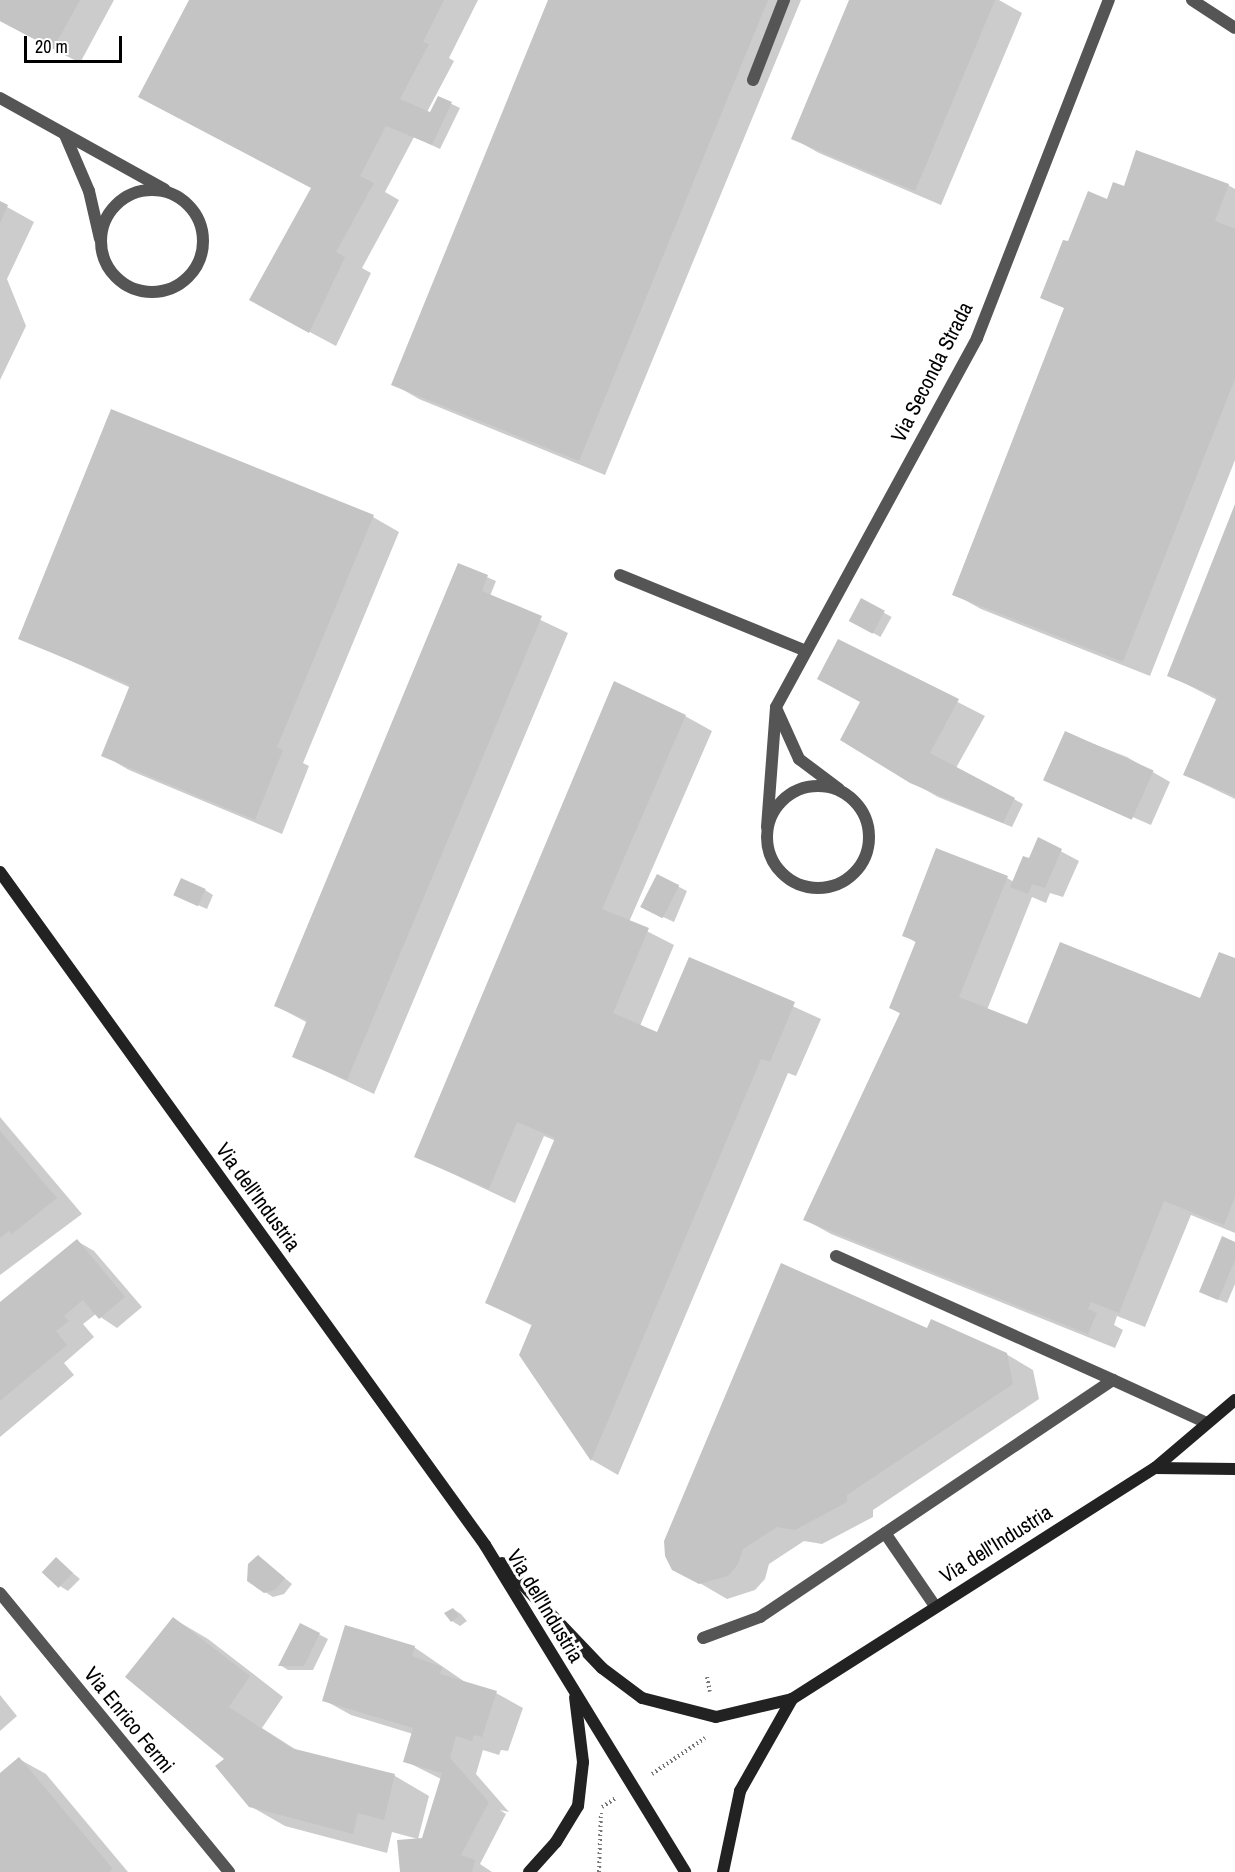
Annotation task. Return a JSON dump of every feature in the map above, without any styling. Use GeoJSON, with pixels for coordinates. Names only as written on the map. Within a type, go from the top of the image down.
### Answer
{"type":"FeatureCollection","features":[{"type":"Feature","properties":{"kind":"main road","name":"Via dell'Industria"},"geometry":{"type":"LineString","coordinates":[[0,872],[485,1545],[575,1693],[635,1785],[685,1872]]}},
{"type":"Feature","properties":{"kind":"main road","name":"Via dell'Industria"},"geometry":{"type":"LineString","coordinates":[[485,1545],[602,1668],[642,1698],[716,1717],[792,1699],[1155,1468],[1234,1401]]}},
{"type":"Feature","properties":{"kind":"main road"},"geometry":{"type":"LineString","coordinates":[[1155,1468],[1235,1469]]}},
{"type":"Feature","properties":{"kind":"main road"},"geometry":{"type":"LineString","coordinates":[[529,1872],[556,1842],[578,1806],[584,1762],[575,1693]]}},
{"type":"Feature","properties":{"kind":"main road","name":"Via dell'Industria"},"geometry":{"type":"LineString","coordinates":[[723,1872],[740,1791],[792,1699]]}},
{"type":"Feature","properties":{"kind":"street"},"geometry":{"type":"LineString","coordinates":[[753,80],[784,0]]}},
{"type":"Feature","properties":{"kind":"street","name":"Via Seconda Strada"},"geometry":{"type":"LineString","coordinates":[[776,707],[800,759],[847,795],[866,820],[866,853],[853,873],[833,886],[816,888],[784,875],[767,845],[776,707],[804,650],[977,338],[1109,0]]}},
{"type":"Feature","properties":{"kind":"street"},"geometry":{"type":"LineString","coordinates":[[1192,0],[1235,28]]}},
{"type":"Feature","properties":{"kind":"street"},"geometry":{"type":"LineString","coordinates":[[0,98],[182,199],[201,224],[203,241],[201,256],[182,282],[150,292],[134,288],[108,265],[102,249],[89,191],[65,135]]}},
{"type":"Feature","properties":{"kind":"street"},"geometry":{"type":"LineString","coordinates":[[102,249],[108,215],[120,202],[150,190],[182,199]]}},
{"type":"Feature","properties":{"kind":"street"},"geometry":{"type":"LineString","coordinates":[[620,575],[804,650]]}},
{"type":"Feature","properties":{"kind":"street"},"geometry":{"type":"LineString","coordinates":[[767,828],[774,811],[800,789],[832,788],[847,795]]}},
{"type":"Feature","properties":{"kind":"street"},"geometry":{"type":"LineString","coordinates":[[836,1256],[1207,1423]]}},
{"type":"Feature","properties":{"kind":"street"},"geometry":{"type":"LineString","coordinates":[[703,1638],[760,1617],[1113,1380]]}},
{"type":"Feature","properties":{"kind":"street"},"geometry":{"type":"LineString","coordinates":[[885,1533],[935,1606]]}},
{"type":"Feature","properties":{"kind":"street","name":"Via Enrico Fermi"},"geometry":{"type":"LineString","coordinates":[[0,1593],[229,1872]]}},
{"type":"Feature","properties":{"kind":"path"},"geometry":{"type":"LineString","coordinates":[[578,1806],[602,1807],[702,1743],[716,1717],[706,1677]]}},
{"type":"Feature","properties":{"kind":"path"},"geometry":{"type":"LineString","coordinates":[[599,1872],[602,1807]]}},
{"type":"Feature","properties":{"kind":"building"},"geometry":{"type":"Polygon","coordinates":[[[0,0],[80,0],[53,49],[0,21],[0,0]]]}},
{"type":"Feature","properties":{"kind":"building"},"geometry":{"type":"Polygon","coordinates":[[[189,0],[444,0],[423,42],[429,44],[400,99],[430,112],[438,96],[452,102],[432,145],[386,126],[360,176],[374,183],[336,252],[345,257],[309,333],[249,300],[311,188],[138,97],[189,0]]]}},
{"type":"Feature","properties":{"kind":"building"},"geometry":{"type":"Polygon","coordinates":[[[548,0],[768,0],[579,461],[391,385],[548,0]]]}},
{"type":"Feature","properties":{"kind":"building"},"geometry":{"type":"Polygon","coordinates":[[[849,0],[995,0],[915,191],[791,139],[849,0]]]}},
{"type":"Feature","properties":{"kind":"building"},"geometry":{"type":"Polygon","coordinates":[[[1136,150],[1229,184],[1215,221],[1235,229],[1235,379],[1123,662],[952,595],[1064,308],[1040,298],[1063,240],[1068,241],[1088,191],[1107,199],[1113,182],[1124,186],[1136,150]]]}},
{"type":"Feature","properties":{"kind":"building"},"geometry":{"type":"Polygon","coordinates":[[[0,201],[8,205],[0,223],[0,201]]]}},
{"type":"Feature","properties":{"kind":"building"},"geometry":{"type":"Polygon","coordinates":[[[111,409],[374,515],[277,747],[283,750],[255,820],[101,756],[130,685],[18,639],[111,409]]]}},
{"type":"Feature","properties":{"kind":"building"},"geometry":{"type":"Polygon","coordinates":[[[1235,504],[1235,796],[1183,775],[1217,697],[1167,676],[1235,504]]]}},
{"type":"Feature","properties":{"kind":"building"},"geometry":{"type":"Polygon","coordinates":[[[458,563],[488,575],[482,591],[542,616],[347,1080],[292,1057],[307,1020],[274,1006],[458,563]]]}},
{"type":"Feature","properties":{"kind":"building"},"geometry":{"type":"Polygon","coordinates":[[[861,598],[885,611],[873,634],[849,621],[861,598]]]}},
{"type":"Feature","properties":{"kind":"building"},"geometry":{"type":"Polygon","coordinates":[[[838,639],[959,699],[930,753],[1015,798],[1003,823],[910,783],[840,740],[860,702],[817,679],[838,639]]]}},
{"type":"Feature","properties":{"kind":"building"},"geometry":{"type":"Polygon","coordinates":[[[614,681],[686,715],[602,909],[649,928],[613,1013],[657,1032],[689,957],[795,1002],[770,1062],[761,1059],[591,1461],[519,1355],[532,1324],[485,1303],[555,1138],[517,1122],[489,1189],[414,1157],[614,681]]]}},
{"type":"Feature","properties":{"kind":"building"},"geometry":{"type":"Polygon","coordinates":[[[1065,731],[1154,770],[1132,820],[1043,780],[1065,731]]]}},
{"type":"Feature","properties":{"kind":"building"},"geometry":{"type":"Polygon","coordinates":[[[1038,837],[1062,849],[1045,888],[1032,884],[1028,894],[1010,887],[1023,856],[1029,858],[1038,837]]]}},
{"type":"Feature","properties":{"kind":"building"},"geometry":{"type":"Polygon","coordinates":[[[936,848],[1008,876],[959,997],[1027,1024],[1060,942],[1200,998],[1219,952],[1235,958],[1235,1197],[1224,1225],[1164,1201],[1119,1313],[1091,1302],[1088,1309],[1097,1313],[1088,1334],[803,1220],[900,1013],[889,1008],[916,941],[902,936],[936,848]]]}},
{"type":"Feature","properties":{"kind":"building"},"geometry":{"type":"Polygon","coordinates":[[[657,874],[679,885],[662,918],[640,907],[657,874]]]}},
{"type":"Feature","properties":{"kind":"building"},"geometry":{"type":"Polygon","coordinates":[[[181,878],[206,889],[198,906],[173,895],[181,878]]]}},
{"type":"Feature","properties":{"kind":"building"},"geometry":{"type":"Polygon","coordinates":[[[0,1131],[57,1198],[12,1234],[9,1231],[0,1238],[0,1131]]]}},
{"type":"Feature","properties":{"kind":"building"},"geometry":{"type":"Polygon","coordinates":[[[1222,1236],[1235,1242],[1235,1260],[1218,1300],[1199,1292],[1222,1236]]]}},
{"type":"Feature","properties":{"kind":"building"},"geometry":{"type":"Polygon","coordinates":[[[77,1239],[125,1297],[99,1319],[83,1300],[64,1316],[69,1321],[56,1331],[67,1345],[0,1401],[0,1302],[77,1239]]]}},
{"type":"Feature","properties":{"kind":"building"},"geometry":{"type":"Polygon","coordinates":[[[781,1263],[927,1328],[931,1319],[1007,1353],[1013,1384],[847,1495],[847,1502],[795,1530],[777,1527],[743,1549],[738,1564],[728,1576],[699,1584],[672,1570],[665,1556],[664,1541],[781,1263]]]}},
{"type":"Feature","properties":{"kind":"building"},"geometry":{"type":"Polygon","coordinates":[[[258,1555],[285,1578],[275,1590],[264,1593],[247,1581],[248,1564],[258,1555]]]}},
{"type":"Feature","properties":{"kind":"building"},"geometry":{"type":"Polygon","coordinates":[[[56,1557],[73,1573],[58,1588],[42,1572],[56,1557]]]}},
{"type":"Feature","properties":{"kind":"building"},"geometry":{"type":"Polygon","coordinates":[[[453,1608],[459,1616],[451,1622],[444,1613],[453,1608]]]}},
{"type":"Feature","properties":{"kind":"building"},"geometry":{"type":"Polygon","coordinates":[[[173,1617],[250,1676],[229,1707],[291,1748],[395,1774],[384,1820],[358,1813],[353,1834],[249,1807],[215,1766],[224,1759],[125,1677],[173,1617]]]}},
{"type":"Feature","properties":{"kind":"building"},"geometry":{"type":"Polygon","coordinates":[[[300,1623],[320,1633],[304,1666],[278,1666],[300,1623]]]}},
{"type":"Feature","properties":{"kind":"building"},"geometry":{"type":"Polygon","coordinates":[[[345,1625],[415,1646],[412,1656],[442,1667],[440,1674],[497,1691],[482,1737],[474,1735],[472,1741],[456,1736],[450,1758],[489,1802],[461,1855],[475,1860],[472,1872],[400,1872],[397,1840],[422,1838],[442,1773],[403,1762],[413,1728],[322,1701],[345,1625]]]}},
{"type":"Feature","properties":{"kind":"building"},"geometry":{"type":"Polygon","coordinates":[[[19,1757],[113,1869],[109,1872],[0,1872],[0,1773],[19,1757]]]}}]}
